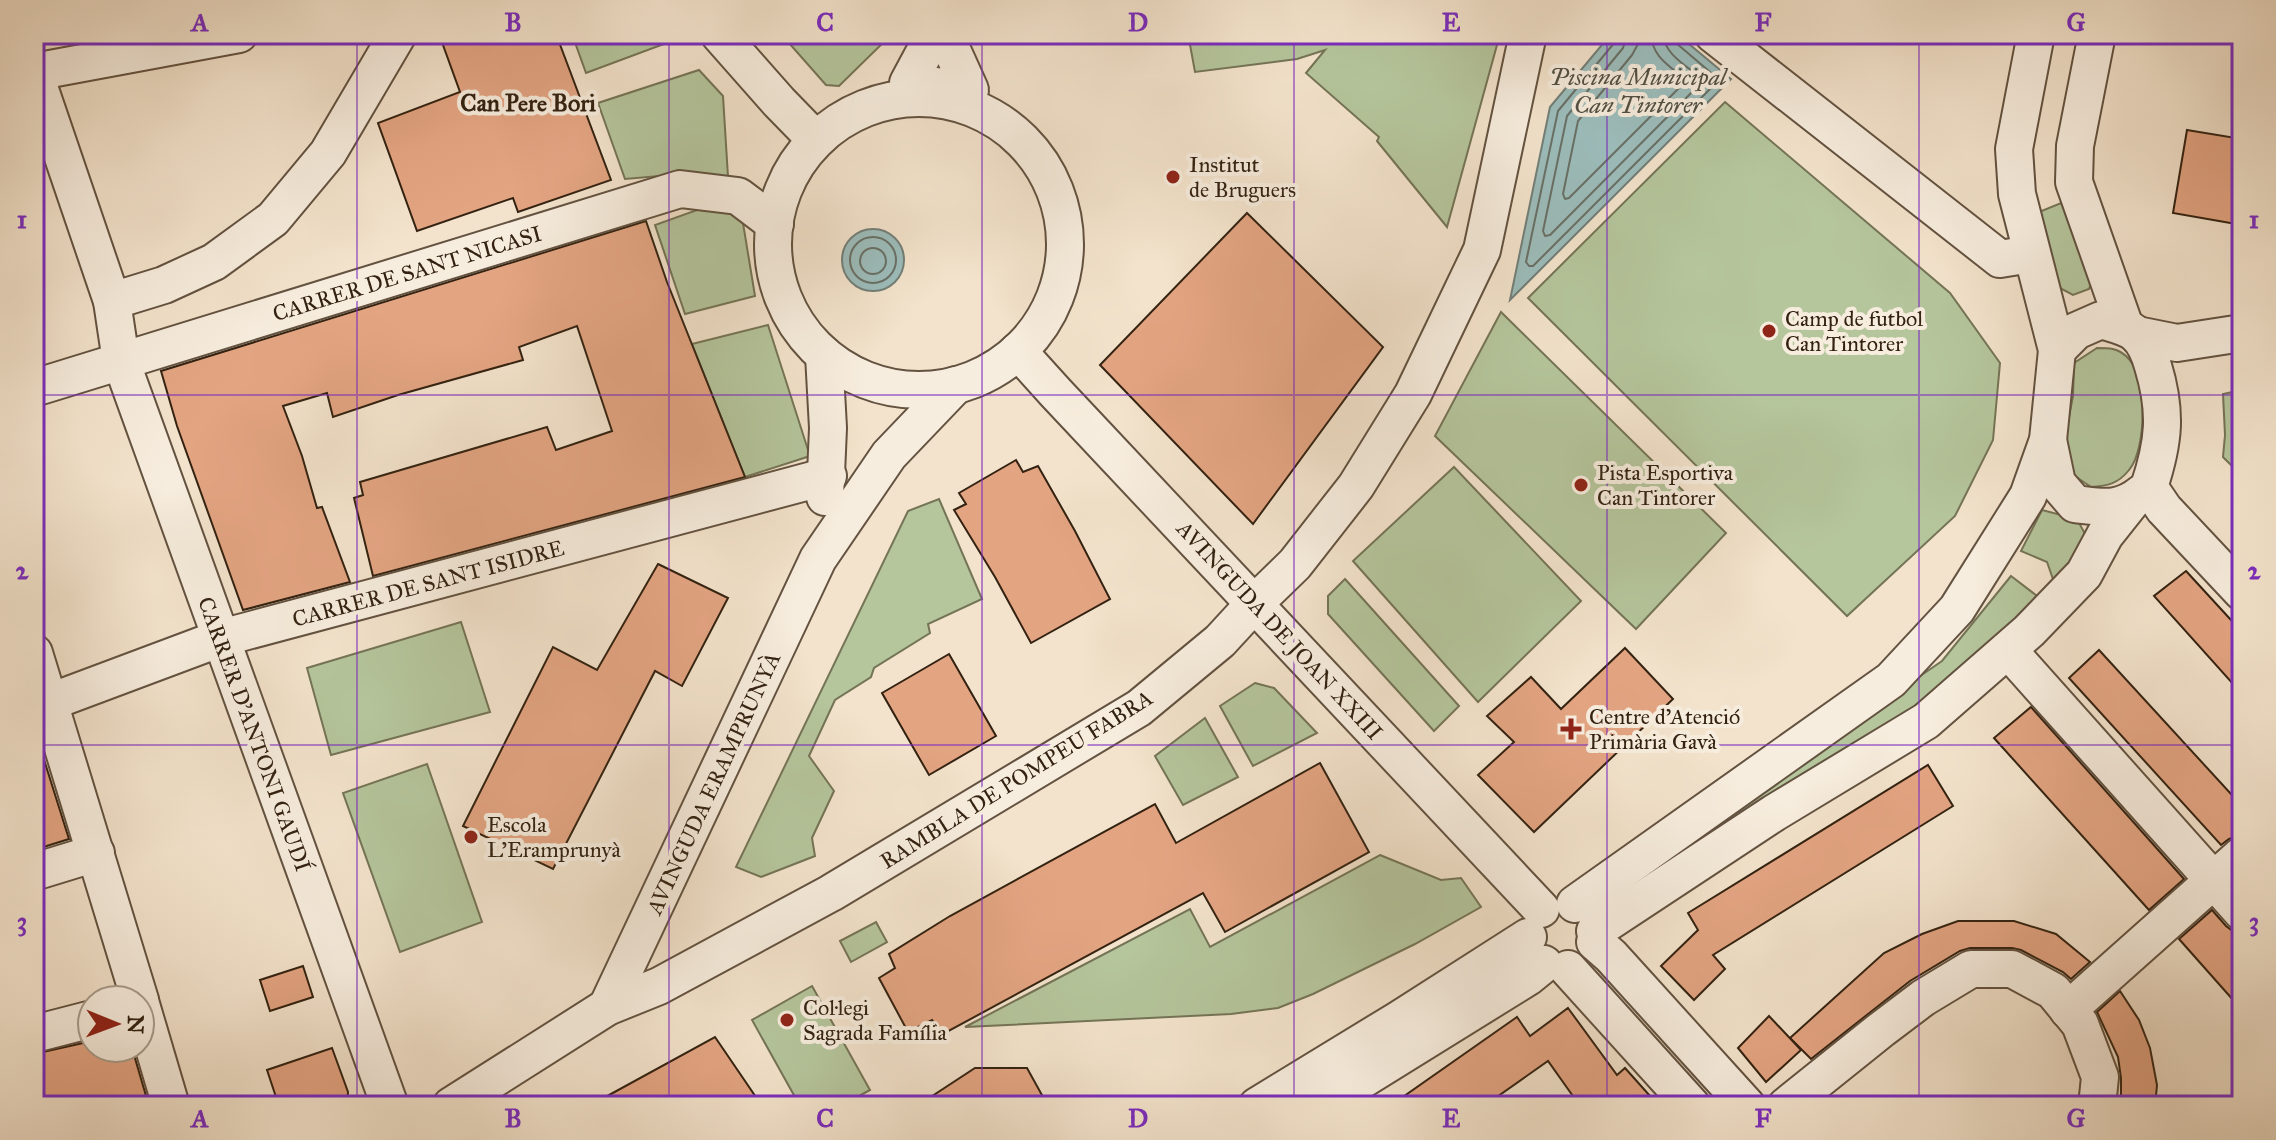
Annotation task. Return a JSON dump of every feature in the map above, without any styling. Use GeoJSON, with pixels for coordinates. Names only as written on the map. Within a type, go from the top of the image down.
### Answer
{"type":"FeatureCollection","features":[{"type":"Feature","properties":{"kind":"street"},"geometry":{"type":"LineString","coordinates":[[34,72],[239,34]]}},
{"type":"Feature","properties":{"kind":"street"},"geometry":{"type":"LineString","coordinates":[[112,301],[164,285],[214,262],[273,219],[328,153],[398,34]]}},
{"type":"Feature","properties":{"kind":"street"},"geometry":{"type":"LineString","coordinates":[[719,34],[816,140]]}},
{"type":"Feature","properties":{"kind":"street"},"geometry":{"type":"LineString","coordinates":[[871,106],[912,58],[917,34]]}},
{"type":"Feature","properties":{"kind":"street"},"geometry":{"type":"LineString","coordinates":[[931,34],[930,42],[908,83],[970,90],[947,34]]}},
{"type":"Feature","properties":{"kind":"street"},"geometry":{"type":"LineString","coordinates":[[960,34],[962,53],[1009,129]]}},
{"type":"Feature","properties":{"kind":"street","name":"RAMBLA DE POMPEU FABRA"},"geometry":{"type":"LineString","coordinates":[[451,1106],[607,1007],[659,986],[820,899],[1139,708],[1220,641],[1295,564],[1356,486],[1413,394],[1482,250],[1528,34]]}},
{"type":"Feature","properties":{"kind":"street"},"geometry":{"type":"LineString","coordinates":[[1257,1106],[1398,1020],[1564,937],[1926,721],[2029,631],[2084,574],[2105,535],[2140,494],[2157,464],[2163,434],[2162,394],[2149,353],[2121,327],[2024,265],[1713,34]]}},
{"type":"Feature","properties":{"kind":"street"},"geometry":{"type":"LineString","coordinates":[[1335,1102],[1528,977],[1564,937],[1891,680],[1957,609],[2028,496],[2048,440],[2057,350],[2024,265],[2014,149],[2036,34]]}},
{"type":"Feature","properties":{"kind":"street"},"geometry":{"type":"LineString","coordinates":[[2097,34],[2075,146],[2074,182],[2121,327]]}},
{"type":"Feature","properties":{"kind":"street","name":"CARRER D'ANTONI GAUDÍ"},"geometry":{"type":"LineString","coordinates":[[34,72],[112,301],[121,361],[390,1106]]}},
{"type":"Feature","properties":{"kind":"street"},"geometry":{"type":"LineString","coordinates":[[899,99],[942,100],[971,107],[1009,129],[1028,147],[1055,192],[1064,230],[1064,257],[1055,296],[1043,320],[1018,351],[983,375],[956,385],[928,390],[886,386],[847,371],[824,355],[800,328],[783,295],[775,260],[775,224],[790,177],[816,140],[847,117],[871,106],[899,99]]}},
{"type":"Feature","properties":{"kind":"street","name":"CARRER DE SANT NICASI"},"geometry":{"type":"LineString","coordinates":[[34,388],[680,189],[738,196],[775,224]]}},
{"type":"Feature","properties":{"kind":"street"},"geometry":{"type":"LineString","coordinates":[[2057,350],[2076,331],[2121,327],[2177,343],[2242,333]]}},
{"type":"Feature","properties":{"kind":"street"},"geometry":{"type":"LineString","coordinates":[[2162,394],[2171,370],[2183,359],[2242,347]]}},
{"type":"Feature","properties":{"kind":"street","name":"AVINGUDA DE JOAN XXIII"},"geometry":{"type":"LineString","coordinates":[[1018,351],[1564,937]]}},
{"type":"Feature","properties":{"kind":"street"},"geometry":{"type":"LineString","coordinates":[[818,559],[828,476],[824,355]]}},
{"type":"Feature","properties":{"kind":"street"},"geometry":{"type":"LineString","coordinates":[[818,559],[889,455],[956,385]]}},
{"type":"Feature","properties":{"kind":"street"},"geometry":{"type":"LineString","coordinates":[[2048,440],[2057,483],[2075,504],[2110,508],[2140,494]]}},
{"type":"Feature","properties":{"kind":"street","name":"CARRER DE SANT ISIDRE"},"geometry":{"type":"LineString","coordinates":[[42,705],[221,638],[828,476]]}},
{"type":"Feature","properties":{"kind":"street"},"geometry":{"type":"LineString","coordinates":[[2140,494],[2164,509],[2242,592]]}},
{"type":"Feature","properties":{"kind":"street","name":"AVINGUDA ERAMPRUNYÀ"},"geometry":{"type":"LineString","coordinates":[[607,1007],[818,559]]}},
{"type":"Feature","properties":{"kind":"street"},"geometry":{"type":"LineString","coordinates":[[2008,650],[2242,912]]}},
{"type":"Feature","properties":{"kind":"street"},"geometry":{"type":"LineString","coordinates":[[34,653],[42,705],[96,853],[134,984]]}},
{"type":"Feature","properties":{"kind":"street"},"geometry":{"type":"LineString","coordinates":[[34,872],[96,853]]}},
{"type":"Feature","properties":{"kind":"street"},"geometry":{"type":"LineString","coordinates":[[2068,1010],[2242,855]]}},
{"type":"Feature","properties":{"kind":"street"},"geometry":{"type":"LineString","coordinates":[[1564,937],[1692,1106]]}},
{"type":"Feature","properties":{"kind":"street"},"geometry":{"type":"LineString","coordinates":[[1564,937],[1611,956],[1747,1106]]}},
{"type":"Feature","properties":{"kind":"street"},"geometry":{"type":"LineString","coordinates":[[1786,1106],[1923,998],[1971,969],[2012,969],[2053,991],[2080,1024],[2100,1077],[2097,1106]]}},
{"type":"Feature","properties":{"kind":"street"},"geometry":{"type":"LineString","coordinates":[[34,1034],[76,1023]]}},
{"type":"Feature","properties":{"kind":"street"},"geometry":{"type":"LineString","coordinates":[[156,1057],[171,1106]]}},
{"type":"Feature","properties":{"kind":"green space"},"geometry":{"type":"Polygon","coordinates":[[[572,34],[677,34],[680,38],[586,73],[572,34]]]}},
{"type":"Feature","properties":{"kind":"green space"},"geometry":{"type":"Polygon","coordinates":[[[781,34],[892,34],[839,86],[826,85],[781,34]]]}},
{"type":"Feature","properties":{"kind":"green space"},"geometry":{"type":"Polygon","coordinates":[[[1188,34],[1500,34],[1447,227],[1377,141],[1379,137],[1306,73],[1325,50],[1297,59],[1195,72],[1188,34]]]}},
{"type":"Feature","properties":{"kind":"green space"},"geometry":{"type":"Polygon","coordinates":[[[699,70],[723,96],[728,177],[683,174],[625,179],[598,103],[699,70]]]}},
{"type":"Feature","properties":{"kind":"green space","name":"Camp de futbol Can Tintorer"},"geometry":{"type":"Polygon","coordinates":[[[1725,102],[1950,293],[2000,363],[1993,440],[1955,516],[1847,616],[1528,298],[1725,102]]]}},
{"type":"Feature","properties":{"kind":"green space"},"geometry":{"type":"Polygon","coordinates":[[[2066,201],[2095,275],[2089,289],[2073,295],[2056,286],[2034,214],[2066,201]]]}},
{"type":"Feature","properties":{"kind":"green space"},"geometry":{"type":"Polygon","coordinates":[[[708,206],[742,217],[755,296],[685,314],[655,225],[708,206]]]}},
{"type":"Feature","properties":{"kind":"green space","name":"Pista Esportiva Can Tintorer"},"geometry":{"type":"Polygon","coordinates":[[[1501,312],[1726,533],[1636,629],[1435,436],[1501,312]]]}},
{"type":"Feature","properties":{"kind":"green space"},"geometry":{"type":"Polygon","coordinates":[[[768,325],[810,456],[745,477],[692,344],[768,325]]]}},
{"type":"Feature","properties":{"kind":"green space"},"geometry":{"type":"Polygon","coordinates":[[[2097,348],[2119,351],[2133,365],[2141,395],[2142,430],[2135,460],[2125,475],[2112,483],[2091,487],[2066,470],[2063,449],[2073,396],[2074,363],[2097,348]]]}},
{"type":"Feature","properties":{"kind":"green space"},"geometry":{"type":"Polygon","coordinates":[[[2242,390],[2242,466],[2236,470],[2223,457],[2223,394],[2242,390]]]}},
{"type":"Feature","properties":{"kind":"green space"},"geometry":{"type":"Polygon","coordinates":[[[1454,467],[1581,601],[1478,702],[1353,561],[1454,467]]]}},
{"type":"Feature","properties":{"kind":"green space"},"geometry":{"type":"Polygon","coordinates":[[[939,499],[982,599],[928,624],[930,633],[874,668],[871,677],[835,700],[809,756],[834,791],[812,838],[815,856],[761,877],[736,867],[908,511],[939,499]]]}},
{"type":"Feature","properties":{"kind":"green space"},"geometry":{"type":"Polygon","coordinates":[[[2042,510],[2077,519],[2084,532],[2085,543],[2054,582],[2047,562],[2021,551],[2042,510]]]}},
{"type":"Feature","properties":{"kind":"green space"},"geometry":{"type":"Polygon","coordinates":[[[2011,576],[2041,599],[1958,687],[1624,900],[1614,885],[1942,661],[2011,576]]]}},
{"type":"Feature","properties":{"kind":"green space"},"geometry":{"type":"Polygon","coordinates":[[[1345,579],[1459,706],[1434,731],[1328,614],[1328,596],[1345,579]]]}},
{"type":"Feature","properties":{"kind":"green space"},"geometry":{"type":"Polygon","coordinates":[[[461,622],[490,712],[331,755],[307,668],[461,622]]]}},
{"type":"Feature","properties":{"kind":"green space"},"geometry":{"type":"Polygon","coordinates":[[[1255,683],[1274,688],[1317,733],[1253,766],[1220,706],[1255,683]]]}},
{"type":"Feature","properties":{"kind":"green space"},"geometry":{"type":"Polygon","coordinates":[[[1205,718],[1238,777],[1183,805],[1155,756],[1205,718]]]}},
{"type":"Feature","properties":{"kind":"green space"},"geometry":{"type":"Polygon","coordinates":[[[427,764],[482,922],[400,952],[343,793],[427,764]]]}},
{"type":"Feature","properties":{"kind":"green space"},"geometry":{"type":"Polygon","coordinates":[[[1380,855],[1441,880],[1461,878],[1481,907],[1415,944],[1278,1008],[1231,1014],[965,1027],[1190,909],[1210,947],[1380,855]]]}},
{"type":"Feature","properties":{"kind":"green space"},"geometry":{"type":"Polygon","coordinates":[[[876,922],[887,942],[851,962],[840,941],[876,922]]]}},
{"type":"Feature","properties":{"kind":"green space"},"geometry":{"type":"Polygon","coordinates":[[[812,986],[870,1090],[841,1106],[800,1106],[752,1020],[812,986]]]}},
{"type":"Feature","properties":{"kind":"water","name":"Piscina Municipal Can Tintorer"},"geometry":{"type":"Polygon","coordinates":[[[1611,34],[1677,34],[1731,79],[1510,300],[1550,107],[1611,34]]]}},
{"type":"Feature","properties":{"kind":"water"},"geometry":{"type":"Polygon","coordinates":[[[873,229],[885,231],[895,238],[902,248],[902,272],[895,282],[885,289],[873,291],[861,289],[851,282],[844,272],[842,260],[844,248],[851,238],[861,231],[873,229]]]}},
{"type":"Feature","properties":{"kind":"building"},"geometry":{"type":"Polygon","coordinates":[[[439,34],[556,34],[611,180],[518,212],[513,198],[417,231],[378,123],[460,92],[439,34]]]}},
{"type":"Feature","properties":{"kind":"building"},"geometry":{"type":"Polygon","coordinates":[[[2187,130],[2242,139],[2242,225],[2173,213],[2187,130]]]}},
{"type":"Feature","properties":{"kind":"building"},"geometry":{"type":"Polygon","coordinates":[[[1247,213],[1383,347],[1253,524],[1100,365],[1247,213]]]}},
{"type":"Feature","properties":{"kind":"building"},"geometry":{"type":"Polygon","coordinates":[[[646,221],[667,282],[745,477],[373,576],[354,498],[363,495],[360,482],[547,427],[556,450],[612,431],[577,326],[519,347],[523,360],[333,417],[327,393],[283,406],[317,508],[322,507],[350,582],[243,610],[177,426],[161,371],[646,221]]]}},
{"type":"Feature","properties":{"kind":"building"},"geometry":{"type":"Polygon","coordinates":[[[1016,460],[1023,472],[1038,466],[1110,599],[1031,643],[954,510],[966,504],[959,493],[1016,460]]]}},
{"type":"Feature","properties":{"kind":"building"},"geometry":{"type":"Polygon","coordinates":[[[658,564],[728,598],[682,686],[655,671],[553,869],[463,826],[553,647],[597,670],[658,564]]]}},
{"type":"Feature","properties":{"kind":"building"},"geometry":{"type":"Polygon","coordinates":[[[2186,571],[2242,632],[2242,694],[2154,596],[2186,571]]]}},
{"type":"Feature","properties":{"kind":"building","name":"Centre d'Atenció Primària Gavà"},"geometry":{"type":"Polygon","coordinates":[[[1625,648],[1673,699],[1534,832],[1478,775],[1514,742],[1487,716],[1531,677],[1561,709],[1625,648]]]}},
{"type":"Feature","properties":{"kind":"building"},"geometry":{"type":"Polygon","coordinates":[[[2099,650],[2242,806],[2242,835],[2221,845],[2069,678],[2099,650]]]}},
{"type":"Feature","properties":{"kind":"building"},"geometry":{"type":"Polygon","coordinates":[[[949,654],[996,736],[929,775],[882,693],[949,654]]]}},
{"type":"Feature","properties":{"kind":"building"},"geometry":{"type":"Polygon","coordinates":[[[2031,707],[2184,879],[2149,910],[1994,738],[2031,707]]]}},
{"type":"Feature","properties":{"kind":"building"},"geometry":{"type":"Polygon","coordinates":[[[34,728],[69,839],[34,850],[34,728]]]}},
{"type":"Feature","properties":{"kind":"building"},"geometry":{"type":"Polygon","coordinates":[[[1320,763],[1369,852],[1225,932],[1203,893],[943,1034],[932,1020],[908,1032],[879,978],[895,968],[889,954],[950,916],[1155,804],[1176,843],[1320,763]]]}},
{"type":"Feature","properties":{"kind":"building"},"geometry":{"type":"Polygon","coordinates":[[[1928,765],[1953,806],[1713,955],[1725,969],[1694,1000],[1661,966],[1698,930],[1688,913],[1928,765]]]}},
{"type":"Feature","properties":{"kind":"building"},"geometry":{"type":"Polygon","coordinates":[[[2212,910],[2242,938],[2242,1010],[2179,939],[2212,910]]]}},
{"type":"Feature","properties":{"kind":"building"},"geometry":{"type":"Polygon","coordinates":[[[1958,921],[2014,921],[2056,934],[2090,962],[2071,979],[2021,950],[1970,948],[1910,981],[1811,1059],[1790,1038],[1884,953],[1958,921]]]}},
{"type":"Feature","properties":{"kind":"building"},"geometry":{"type":"Polygon","coordinates":[[[303,966],[313,997],[270,1011],[260,980],[303,966]]]}},
{"type":"Feature","properties":{"kind":"building"},"geometry":{"type":"Polygon","coordinates":[[[2120,991],[2139,1020],[2150,1048],[2157,1085],[2155,1106],[2121,1106],[2118,1057],[2097,1012],[2120,991]]]}},
{"type":"Feature","properties":{"kind":"building"},"geometry":{"type":"Polygon","coordinates":[[[1568,1008],[1617,1075],[1625,1068],[1659,1106],[1580,1106],[1548,1061],[1484,1106],[1390,1106],[1517,1017],[1530,1036],[1568,1008]]]}},
{"type":"Feature","properties":{"kind":"building"},"geometry":{"type":"Polygon","coordinates":[[[1769,1016],[1801,1050],[1766,1082],[1738,1048],[1769,1016]]]}},
{"type":"Feature","properties":{"kind":"building"},"geometry":{"type":"Polygon","coordinates":[[[715,1037],[762,1106],[589,1106],[715,1037]]]}},
{"type":"Feature","properties":{"kind":"building"},"geometry":{"type":"Polygon","coordinates":[[[76,1045],[76,1064],[137,1064],[149,1106],[34,1106],[34,1054],[76,1045]]]}},
{"type":"Feature","properties":{"kind":"building"},"geometry":{"type":"Polygon","coordinates":[[[332,1048],[348,1092],[347,1106],[279,1106],[267,1070],[332,1048]]]}},
{"type":"Feature","properties":{"kind":"building"},"geometry":{"type":"Polygon","coordinates":[[[975,1068],[1027,1068],[1048,1106],[917,1106],[975,1068]]]}},
{"type":"Feature","properties":{"kind":"place","name":"Institut de Bruguers"},"geometry":{"type":"Point","coordinates":[1173,177]}},
{"type":"Feature","properties":{"kind":"place","name":"Camp de futbol Can Tintorer"},"geometry":{"type":"Point","coordinates":[1769,331]}},
{"type":"Feature","properties":{"kind":"place","name":"Pista Esportiva Can Tintorer"},"geometry":{"type":"Point","coordinates":[1581,485]}},
{"type":"Feature","properties":{"kind":"place","name":"Centre d'Atenció Primària Gavà"},"geometry":{"type":"Point","coordinates":[1571,729]}},
{"type":"Feature","properties":{"kind":"place","name":"Escola L'Eramprunyà"},"geometry":{"type":"Point","coordinates":[471,837]}},
{"type":"Feature","properties":{"kind":"place","name":"Col·legi Sagrada Família"},"geometry":{"type":"Point","coordinates":[787,1020]}},
{"type":"Feature","properties":{"kind":"district","name":"Can Pere Bori"},"geometry":{"type":"Point","coordinates":[528,103]}}]}
